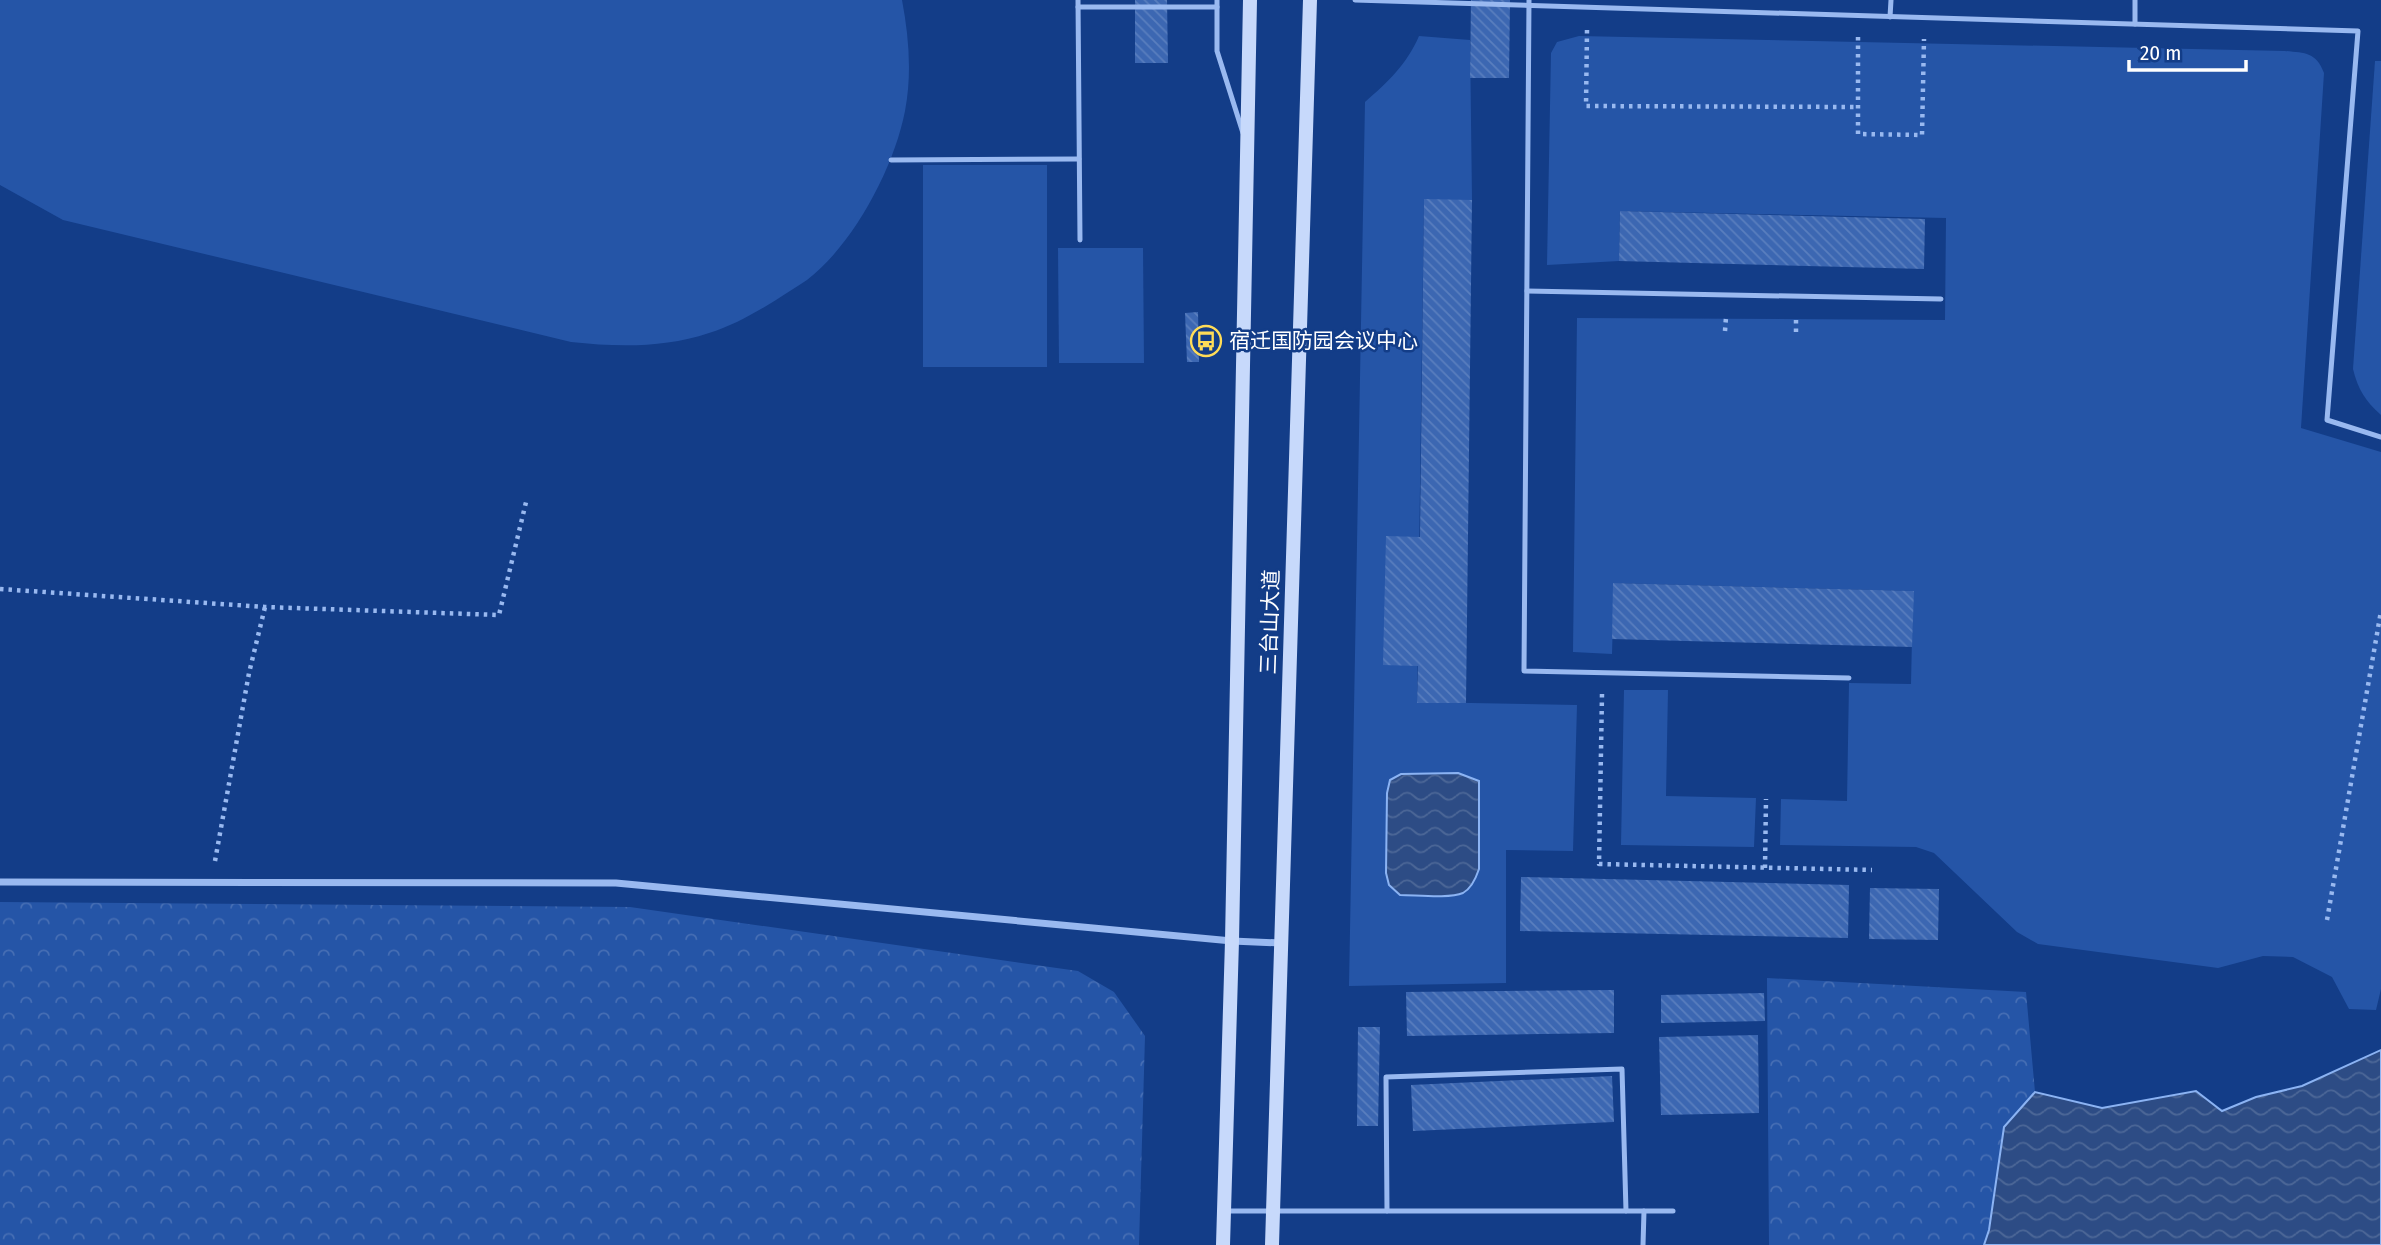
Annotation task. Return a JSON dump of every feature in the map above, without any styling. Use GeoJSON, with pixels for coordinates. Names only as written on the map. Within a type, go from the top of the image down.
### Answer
{"type":"FeatureCollection","features":[{"type":"Feature","properties":{"kind":"main road","name":"三台山大道"},"geometry":{"type":"LineString","coordinates":[[1223,1245],[1232,942],[1250,0]]}},
{"type":"Feature","properties":{"kind":"main road","name":"三台山大道"},"geometry":{"type":"LineString","coordinates":[[1272,1245],[1310,0]]}},
{"type":"Feature","properties":{"kind":"street"},"geometry":{"type":"LineString","coordinates":[[0,882],[615,883],[1232,942],[1281,943]]}},
{"type":"Feature","properties":{"kind":"lane"},"geometry":{"type":"LineString","coordinates":[[1355,0],[1529,3],[1588,8],[2358,31],[2327,420],[2381,437]]}},
{"type":"Feature","properties":{"kind":"lane"},"geometry":{"type":"LineString","coordinates":[[1890,17],[1891,0]]}},
{"type":"Feature","properties":{"kind":"lane"},"geometry":{"type":"LineString","coordinates":[[2135,0],[2135,24]]}},
{"type":"Feature","properties":{"kind":"lane"},"geometry":{"type":"LineString","coordinates":[[1529,3],[1524,671],[1849,678]]}},
{"type":"Feature","properties":{"kind":"lane"},"geometry":{"type":"LineString","coordinates":[[1080,240],[1078,4],[1217,4],[1217,51],[1247,148]]}},
{"type":"Feature","properties":{"kind":"lane"},"geometry":{"type":"LineString","coordinates":[[891,160],[1079,159]]}},
{"type":"Feature","properties":{"kind":"lane"},"geometry":{"type":"LineString","coordinates":[[1527,291],[1941,299]]}},
{"type":"Feature","properties":{"kind":"lane"},"geometry":{"type":"LineString","coordinates":[[1387,1211],[1385,1077],[1622,1069],[1626,1211]]}},
{"type":"Feature","properties":{"kind":"lane"},"geometry":{"type":"LineString","coordinates":[[1224,1211],[1673,1211]]}},
{"type":"Feature","properties":{"kind":"lane"},"geometry":{"type":"LineString","coordinates":[[1643,1245],[1644,1211]]}},
{"type":"Feature","properties":{"kind":"path"},"geometry":{"type":"LineString","coordinates":[[1588,8],[1586,106],[1858,107]]}},
{"type":"Feature","properties":{"kind":"path"},"geometry":{"type":"LineString","coordinates":[[1858,16],[1858,134],[1922,135],[1925,18]]}},
{"type":"Feature","properties":{"kind":"path"},"geometry":{"type":"LineString","coordinates":[[0,589],[265,607],[499,615],[527,498]]}},
{"type":"Feature","properties":{"kind":"path"},"geometry":{"type":"LineString","coordinates":[[211,883],[249,673],[265,607]]}},
{"type":"Feature","properties":{"kind":"path"},"geometry":{"type":"LineString","coordinates":[[2327,920],[2381,611]]}},
{"type":"Feature","properties":{"kind":"path"},"geometry":{"type":"LineString","coordinates":[[1603,672],[1599,864],[1872,870]]}},
{"type":"Feature","properties":{"kind":"path"},"geometry":{"type":"LineString","coordinates":[[1765,867],[1766,799]]}},
{"type":"Feature","properties":{"kind":"green space"},"geometry":{"type":"Polygon","coordinates":[[[0,0],[902,0],[909,56],[907,97],[892,157],[869,204],[840,247],[807,280],[743,319],[692,338],[641,345],[571,342],[63,220],[0,185],[0,0]]]}},
{"type":"Feature","properties":{"kind":"green space"},"geometry":{"type":"Polygon","coordinates":[[[1419,36],[1470,40],[1472,200],[1424,200],[1417,702],[1577,705],[1573,851],[1506,850],[1506,983],[1349,986],[1365,102],[1396,72],[1419,36]]]}},
{"type":"Feature","properties":{"kind":"green space"},"geometry":{"type":"Polygon","coordinates":[[[1579,36],[2285,51],[2304,53],[2317,61],[2324,73],[2301,428],[2381,452],[2381,989],[2376,1010],[2349,1009],[2332,977],[2293,957],[2263,956],[2218,968],[2038,944],[2017,932],[1934,853],[1916,847],[1780,845],[1781,799],[1847,801],[1849,683],[1911,684],[1913,591],[1614,583],[1612,654],[1573,652],[1577,318],[1945,320],[1946,218],[1620,211],[1619,261],[1547,265],[1551,53],[1557,42],[1579,36]]]}},
{"type":"Feature","properties":{"kind":"green space"},"geometry":{"type":"Polygon","coordinates":[[[2375,61],[2381,61],[2381,415],[2363,394],[2353,369],[2375,61]]]}},
{"type":"Feature","properties":{"kind":"green space"},"geometry":{"type":"Polygon","coordinates":[[[923,165],[1047,165],[1047,367],[923,367],[923,165]]]}},
{"type":"Feature","properties":{"kind":"green space"},"geometry":{"type":"Polygon","coordinates":[[[1058,248],[1143,248],[1144,363],[1059,363],[1058,248]]]}},
{"type":"Feature","properties":{"kind":"green space"},"geometry":{"type":"Polygon","coordinates":[[[1624,690],[1668,690],[1666,796],[1756,798],[1754,847],[1621,845],[1624,690]]]}},
{"type":"Feature","properties":{"kind":"green space"},"geometry":{"type":"Polygon","coordinates":[[[0,902],[630,907],[1078,971],[1114,992],[1145,1036],[1139,1245],[0,1245],[0,902]]]}},
{"type":"Feature","properties":{"kind":"green space"},"geometry":{"type":"Polygon","coordinates":[[[1767,978],[2026,992],[2035,1092],[2004,1127],[1989,1230],[1984,1245],[1769,1245],[1767,978]]]}},
{"type":"Feature","properties":{"kind":"water"},"geometry":{"type":"Polygon","coordinates":[[[1458,773],[1479,781],[1479,869],[1475,879],[1466,891],[1457,895],[1400,895],[1389,885],[1386,873],[1387,793],[1390,780],[1401,774],[1458,773]]]}},
{"type":"Feature","properties":{"kind":"water"},"geometry":{"type":"Polygon","coordinates":[[[2381,1050],[2381,1245],[1984,1245],[1989,1230],[2004,1127],[2035,1092],[2102,1108],[2196,1091],[2222,1111],[2256,1097],[2302,1086],[2381,1050]]]}},
{"type":"Feature","properties":{"kind":"building"},"geometry":{"type":"Polygon","coordinates":[[[1135,0],[1167,0],[1168,63],[1135,63],[1135,0]]]}},
{"type":"Feature","properties":{"kind":"building"},"geometry":{"type":"Polygon","coordinates":[[[1471,0],[1510,0],[1509,78],[1470,78],[1471,0]]]}},
{"type":"Feature","properties":{"kind":"building"},"geometry":{"type":"Polygon","coordinates":[[[1424,199],[1472,200],[1466,703],[1417,703],[1418,666],[1383,665],[1386,536],[1420,537],[1424,199]]]}},
{"type":"Feature","properties":{"kind":"building"},"geometry":{"type":"Polygon","coordinates":[[[1620,211],[1925,219],[1924,269],[1619,261],[1620,211]]]}},
{"type":"Feature","properties":{"kind":"building"},"geometry":{"type":"Polygon","coordinates":[[[1198,312],[1199,362],[1187,362],[1185,313],[1198,312]]]}},
{"type":"Feature","properties":{"kind":"building"},"geometry":{"type":"Polygon","coordinates":[[[1613,583],[1914,591],[1912,647],[1612,639],[1613,583]]]}},
{"type":"Feature","properties":{"kind":"building"},"geometry":{"type":"Polygon","coordinates":[[[1521,877],[1849,885],[1848,938],[1520,931],[1521,877]]]}},
{"type":"Feature","properties":{"kind":"building"},"geometry":{"type":"Polygon","coordinates":[[[1870,888],[1939,889],[1938,940],[1869,939],[1870,888]]]}},
{"type":"Feature","properties":{"kind":"building"},"geometry":{"type":"Polygon","coordinates":[[[1614,990],[1614,1033],[1407,1036],[1406,992],[1614,990]]]}},
{"type":"Feature","properties":{"kind":"building"},"geometry":{"type":"Polygon","coordinates":[[[1764,993],[1765,1021],[1661,1023],[1661,995],[1764,993]]]}},
{"type":"Feature","properties":{"kind":"building"},"geometry":{"type":"Polygon","coordinates":[[[1358,1027],[1380,1027],[1378,1126],[1357,1126],[1358,1027]]]}},
{"type":"Feature","properties":{"kind":"building"},"geometry":{"type":"Polygon","coordinates":[[[1758,1035],[1759,1113],[1661,1115],[1659,1037],[1758,1035]]]}},
{"type":"Feature","properties":{"kind":"building"},"geometry":{"type":"Polygon","coordinates":[[[1612,1076],[1614,1122],[1413,1131],[1411,1085],[1612,1076]]]}},
{"type":"Feature","properties":{"kind":"place","name":"宿迁国防园会议中心"},"geometry":{"type":"Point","coordinates":[1206,341]}}]}
